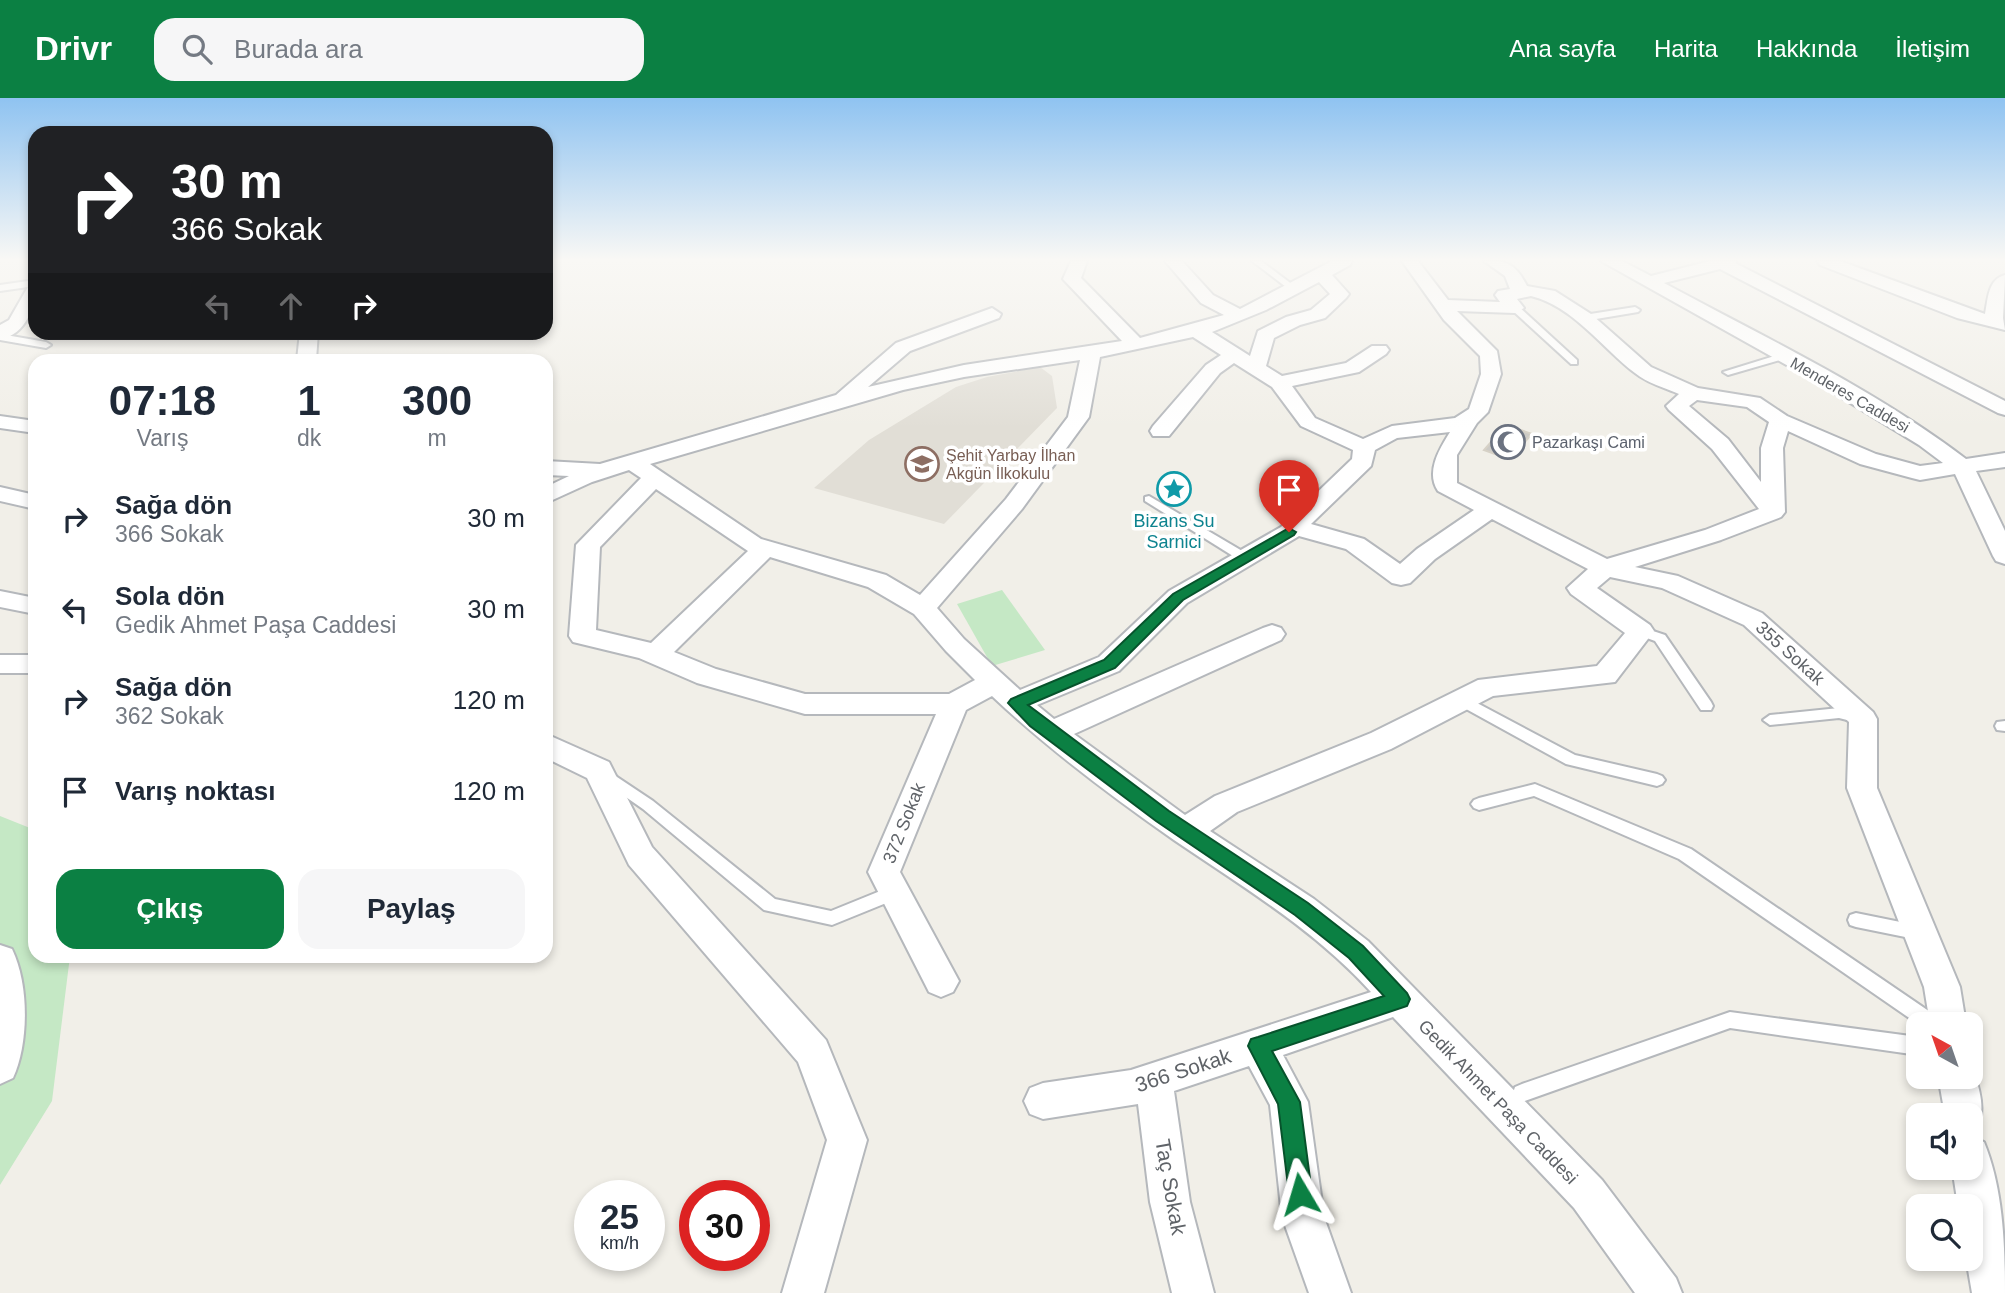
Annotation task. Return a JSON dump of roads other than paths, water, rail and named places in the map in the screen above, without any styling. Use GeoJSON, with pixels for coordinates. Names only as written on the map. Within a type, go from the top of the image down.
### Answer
{"type":"FeatureCollection","features":[{"type":"Feature","properties":{"kind":"street"},"geometry":{"type":"LineString","coordinates":[[0,335],[16,323],[19,317]]}},
{"type":"Feature","properties":{"kind":"street"},"geometry":{"type":"LineString","coordinates":[[841,399],[903,347],[985,317]]}},
{"type":"Feature","properties":{"kind":"street"},"geometry":{"type":"LineString","coordinates":[[1109,317],[1135,344]]}},
{"type":"Feature","properties":{"kind":"street"},"geometry":{"type":"LineString","coordinates":[[553,494],[841,399],[932,377],[1135,344],[1195,330],[1236,317]]}},
{"type":"Feature","properties":{"kind":"street"},"geometry":{"type":"LineString","coordinates":[[1256,368],[1265,335],[1308,317]]}},
{"type":"Feature","properties":{"kind":"street"},"geometry":{"type":"LineString","coordinates":[[1364,447],[1392,432],[1461,424],[1478,412],[1490,374],[1490,355],[1454,317]]}},
{"type":"Feature","properties":{"kind":"street","name":"Menderes Caddesi"},"geometry":{"type":"LineString","coordinates":[[1712,317],[1927,440],[1963,468],[2004,548]]}},
{"type":"Feature","properties":{"kind":"street"},"geometry":{"type":"LineString","coordinates":[[1829,317],[2005,410]]}},
{"type":"Feature","properties":{"kind":"street"},"geometry":{"type":"LineString","coordinates":[[1975,317],[1999,323]]}},
{"type":"Feature","properties":{"kind":"street"},"geometry":{"type":"LineString","coordinates":[[1584,318],[1644,370],[1693,393],[1753,402],[1780,420],[1881,463],[1920,473],[2005,460]]}},
{"type":"Feature","properties":{"kind":"street"},"geometry":{"type":"LineString","coordinates":[[1195,330],[1279,383],[1308,422],[1364,447]]}},
{"type":"Feature","properties":{"kind":"street"},"geometry":{"type":"LineString","coordinates":[[1279,383],[1352,368],[1380,349]]}},
{"type":"Feature","properties":{"kind":"street"},"geometry":{"type":"LineString","coordinates":[[923,607],[1014,504],[1078,417],[1091,352]]}},
{"type":"Feature","properties":{"kind":"street"},"geometry":{"type":"LineString","coordinates":[[1161,431],[1213,369],[1234,355]]}},
{"type":"Feature","properties":{"kind":"street"},"geometry":{"type":"LineString","coordinates":[[1693,393],[1676,406],[1720,444],[1773,512]]}},
{"type":"Feature","properties":{"kind":"street","name":"355 Sokak"},"geometry":{"type":"LineString","coordinates":[[1469,418],[1447,456],[1446,486],[1605,568],[1669,582],[1754,619],[1863,719]]}},
{"type":"Feature","properties":{"kind":"street"},"geometry":{"type":"LineString","coordinates":[[1773,512],[1772,448],[1780,420]]}},
{"type":"Feature","properties":{"kind":"street"},"geometry":{"type":"LineString","coordinates":[[0,422],[28,426]]}},
{"type":"Feature","properties":{"kind":"street"},"geometry":{"type":"LineString","coordinates":[[631,470],[588,545],[582,636],[655,655],[707,677],[805,704],[954,704],[1109,664],[1178,597],[1294,527],[1363,461],[1364,447]]}},
{"type":"Feature","properties":{"kind":"street"},"geometry":{"type":"LineString","coordinates":[[553,468],[631,470]]}},
{"type":"Feature","properties":{"kind":"street","name":"Gedik Ahmet Paşa Caddesi"},"geometry":{"type":"LineString","coordinates":[[631,470],[752,544],[877,581],[923,607],[955,645],[1050,733],[1185,831],[1324,926],[1356,952],[1588,1194],[1661,1293]]}},
{"type":"Feature","properties":{"kind":"street"},"geometry":{"type":"LineString","coordinates":[[0,494],[28,500]]}},
{"type":"Feature","properties":{"kind":"street"},"geometry":{"type":"LineString","coordinates":[[1294,527],[1355,544],[1401,577],[1426,554],[1491,509]]}},
{"type":"Feature","properties":{"kind":"street"},"geometry":{"type":"LineString","coordinates":[[1185,831],[1226,804],[1381,741],[1488,687],[1605,675],[1641,632],[1580,588],[1605,568],[1713,535],[1773,512]]}},
{"type":"Feature","properties":{"kind":"street"},"geometry":{"type":"LineString","coordinates":[[655,655],[765,548]]}},
{"type":"Feature","properties":{"kind":"street"},"geometry":{"type":"LineString","coordinates":[[0,598],[28,604]]}},
{"type":"Feature","properties":{"kind":"street"},"geometry":{"type":"LineString","coordinates":[[1050,733],[1272,634]]}},
{"type":"Feature","properties":{"kind":"street"},"geometry":{"type":"LineString","coordinates":[[0,664],[28,664]]}},
{"type":"Feature","properties":{"kind":"street","name":"372 Sokak"},"geometry":{"type":"LineString","coordinates":[[941,981],[884,872],[954,704]]}},
{"type":"Feature","properties":{"kind":"street"},"geometry":{"type":"LineString","coordinates":[[1863,719],[1862,788],[1942,987],[1946,1012]]}},
{"type":"Feature","properties":{"kind":"street"},"geometry":{"type":"LineString","coordinates":[[553,748],[598,771],[640,856],[813,1052],[847,1140],[803,1293]]}},
{"type":"Feature","properties":{"kind":"street"},"geometry":{"type":"LineString","coordinates":[[0,960],[8,997],[0,1066]]}},
{"type":"Feature","properties":{"kind":"street","name":"366 Sokak"},"geometry":{"type":"LineString","coordinates":[[1043,1101],[1131,1088],[1400,999]]}},
{"type":"Feature","properties":{"kind":"street"},"geometry":{"type":"LineString","coordinates":[[1258,1046],[1289,1102],[1303,1217],[1330,1293]]}},
{"type":"Feature","properties":{"kind":"street","name":"Taç Sokak"},"geometry":{"type":"LineString","coordinates":[[1154,1081],[1170,1202],[1193,1293]]}},
{"type":"Feature","properties":{"kind":"street"},"geometry":{"type":"LineString","coordinates":[[1974,1180],[1993,1293]]}},
{"type":"Feature","properties":{"kind":"lane"},"geometry":{"type":"LineString","coordinates":[[1533,317],[1574,362]]}},
{"type":"Feature","properties":{"kind":"lane"},"geometry":{"type":"LineString","coordinates":[[1584,318],[1592,317]]}},
{"type":"Feature","properties":{"kind":"lane"},"geometry":{"type":"LineString","coordinates":[[0,335],[46,345]]}},
{"type":"Feature","properties":{"kind":"lane"},"geometry":{"type":"LineString","coordinates":[[1728,372],[1784,356]]}},
{"type":"Feature","properties":{"kind":"lane"},"geometry":{"type":"LineString","coordinates":[[1149,499],[1245,558]]}},
{"type":"Feature","properties":{"kind":"lane"},"geometry":{"type":"LineString","coordinates":[[1641,632],[1660,638],[1706,706]]}},
{"type":"Feature","properties":{"kind":"lane"},"geometry":{"type":"LineString","coordinates":[[1462,700],[1571,760],[1657,780]]}},
{"type":"Feature","properties":{"kind":"lane"},"geometry":{"type":"LineString","coordinates":[[1770,720],[1839,713],[1863,719]]}},
{"type":"Feature","properties":{"kind":"lane"},"geometry":{"type":"LineString","coordinates":[[598,771],[648,805],[769,905],[832,918],[895,892]]}},
{"type":"Feature","properties":{"kind":"lane"},"geometry":{"type":"LineString","coordinates":[[1479,804],[1535,790],[1685,854],[1915,1012]]}},
{"type":"Feature","properties":{"kind":"lane"},"geometry":{"type":"LineString","coordinates":[[1856,920],[1921,933]]}},
{"type":"Feature","properties":{"kind":"lane"},"geometry":{"type":"LineString","coordinates":[[1522,1093],[1730,1020],[1906,1044]]}},
{"type":"Feature","properties":{"kind":"place","name":"Pazarkaşı Cami"},"geometry":{"type":"Point","coordinates":[1508,442]}},
{"type":"Feature","properties":{"kind":"place","name":"Şehit Yarbay İlhan Akgün İlkokulu"},"geometry":{"type":"Point","coordinates":[922,464]}},
{"type":"Feature","properties":{"kind":"place","name":"Bizans Su Sarnici"},"geometry":{"type":"Point","coordinates":[1174,489]}}]}
